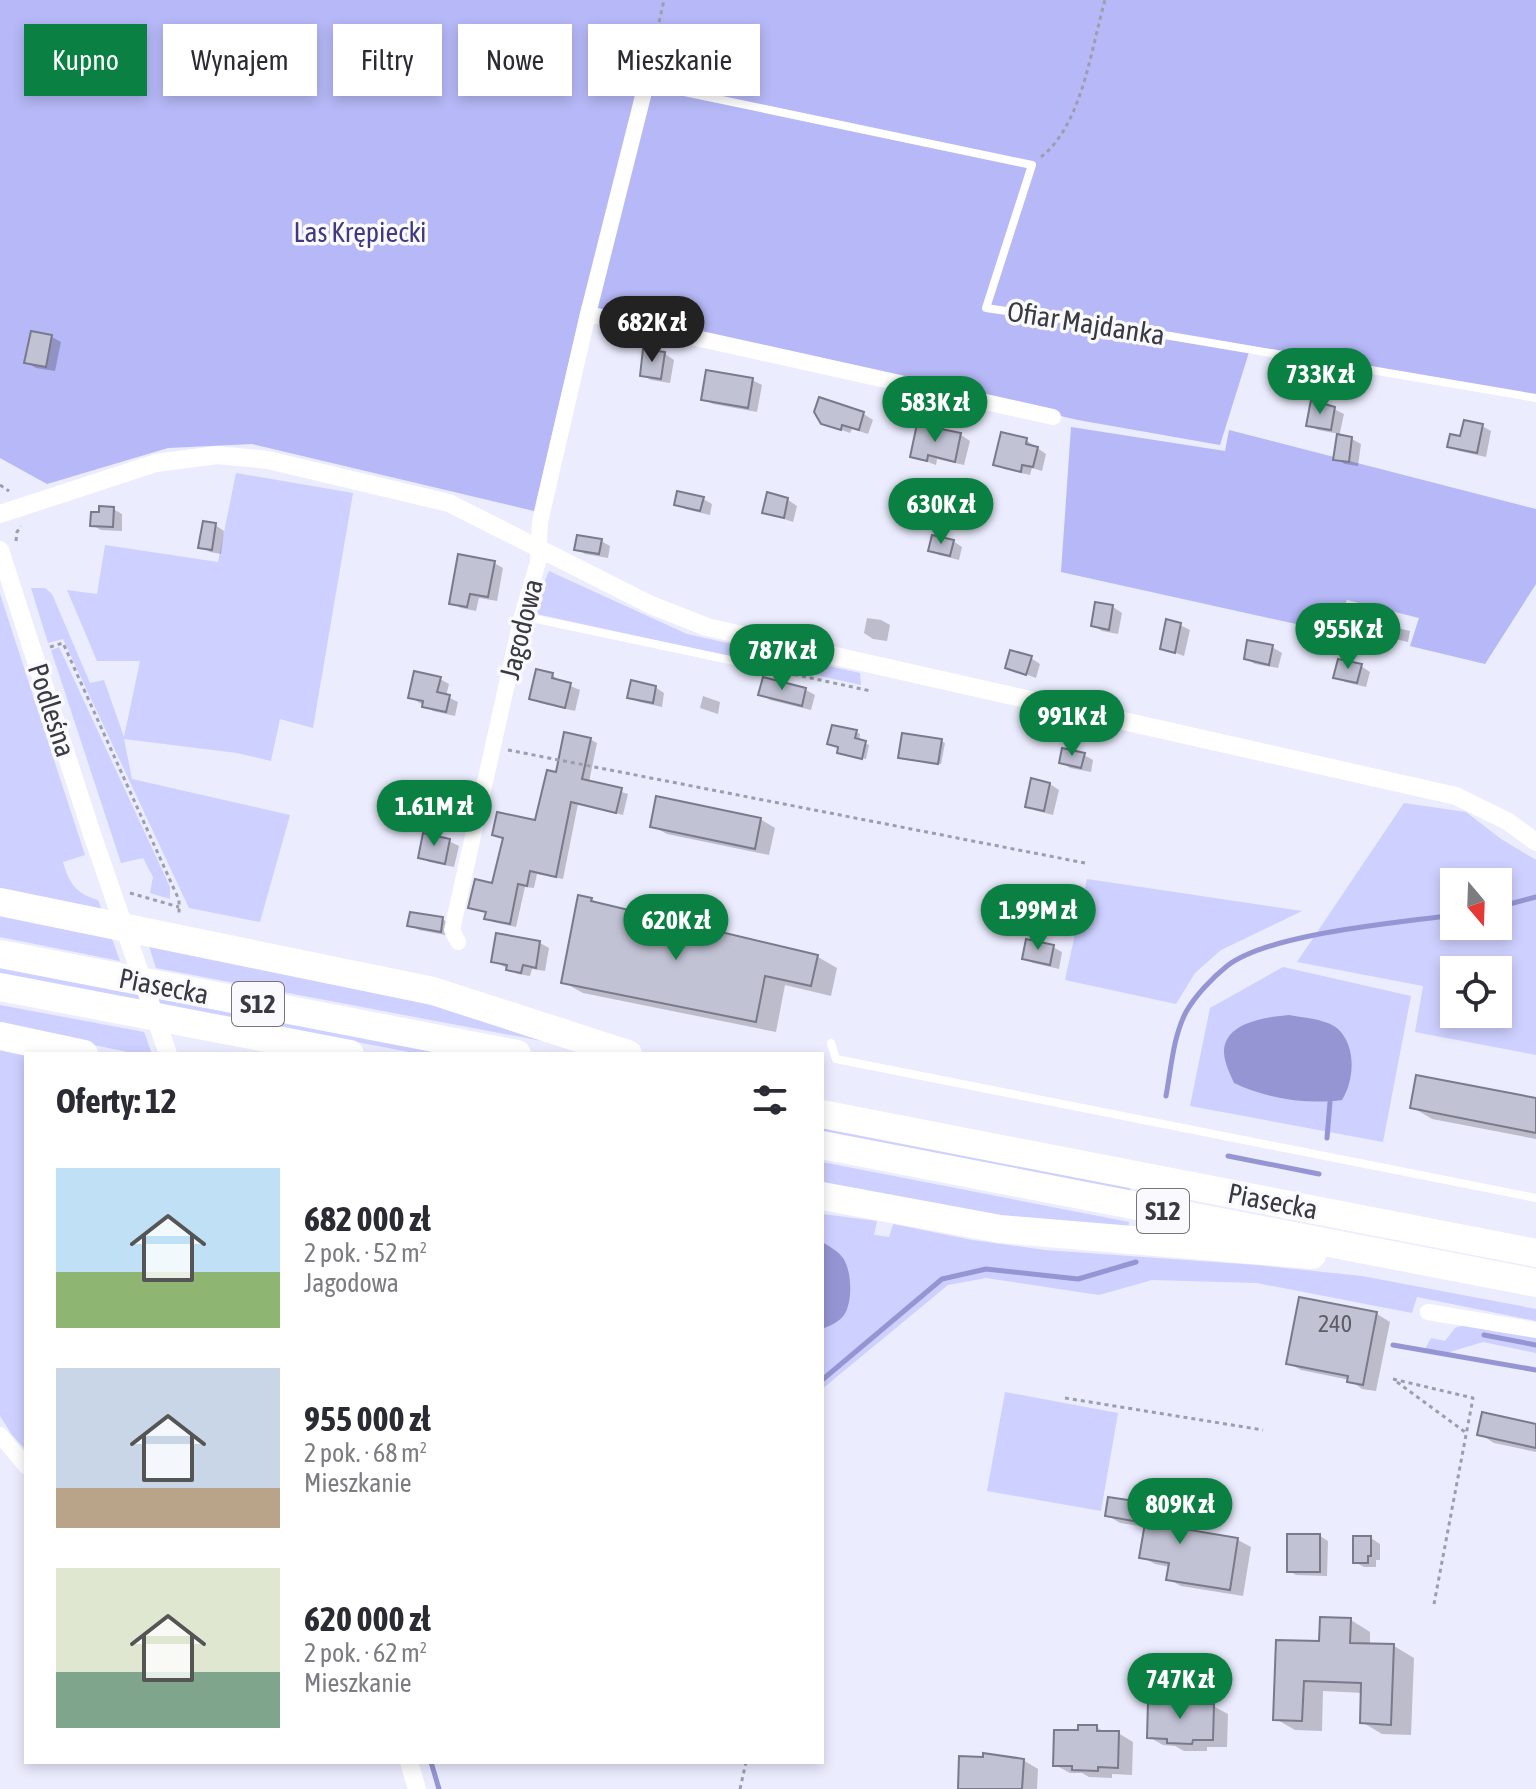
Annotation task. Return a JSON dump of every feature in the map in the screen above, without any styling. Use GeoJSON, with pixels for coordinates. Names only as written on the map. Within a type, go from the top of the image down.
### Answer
{"type":"FeatureCollection","features":[{"type":"Feature","properties":{"kind":"highway"},"geometry":{"type":"LineString","coordinates":[[0,902],[433,991],[622,1052]]}},
{"type":"Feature","properties":{"kind":"highway","name":"Piasecka"},"geometry":{"type":"LineString","coordinates":[[0,954],[507,1052]]}},
{"type":"Feature","properties":{"kind":"highway","name":"Piasecka"},"geometry":{"type":"LineString","coordinates":[[0,987],[340,1052]]}},
{"type":"Feature","properties":{"kind":"highway"},"geometry":{"type":"LineString","coordinates":[[0,1036],[75,1052]]}},
{"type":"Feature","properties":{"kind":"highway","name":"Piasecka"},"geometry":{"type":"LineString","coordinates":[[824,1114],[1536,1253]]}},
{"type":"Feature","properties":{"kind":"highway","name":"Piasecka"},"geometry":{"type":"LineString","coordinates":[[824,1145],[1536,1283]]}},
{"type":"Feature","properties":{"kind":"highway"},"geometry":{"type":"LineString","coordinates":[[824,1196],[1000,1229],[1301,1254],[1503,1276]]}},
{"type":"Feature","properties":{"kind":"highway"},"geometry":{"type":"LineString","coordinates":[[824,1203],[876,1206]]}},
{"type":"Feature","properties":{"kind":"street","name":"Jagodowa"},"geometry":{"type":"LineString","coordinates":[[458,942],[452,930],[522,616],[538,562],[540,522],[643,96]]}},
{"type":"Feature","properties":{"kind":"street"},"geometry":{"type":"LineString","coordinates":[[588,314],[1053,417]]}},
{"type":"Feature","properties":{"kind":"street"},"geometry":{"type":"LineString","coordinates":[[0,514],[156,463],[186,457],[239,456],[268,460],[419,494],[477,516],[651,605],[707,627],[1443,793],[1485,809],[1536,842]]}},
{"type":"Feature","properties":{"kind":"street","name":"Podleśna"},"geometry":{"type":"LineString","coordinates":[[8,550],[104,871],[167,1052]]}},
{"type":"Feature","properties":{"kind":"street"},"geometry":{"type":"LineString","coordinates":[[1428,1312],[1536,1330]]}},
{"type":"Feature","properties":{"kind":"street"},"geometry":{"type":"LineString","coordinates":[[0,1435],[24,1464]]}},
{"type":"Feature","properties":{"kind":"street"},"geometry":{"type":"LineString","coordinates":[[410,1764],[417,1789]]}},
{"type":"Feature","properties":{"kind":"lane"},"geometry":{"type":"LineString","coordinates":[[703,96],[1032,165]]}},
{"type":"Feature","properties":{"kind":"lane","name":"Ofiar Majdanka"},"geometry":{"type":"LineString","coordinates":[[1032,165],[986,308],[1536,398]]}},
{"type":"Feature","properties":{"kind":"lane"},"geometry":{"type":"LineString","coordinates":[[522,616],[744,663]]}},
{"type":"Feature","properties":{"kind":"lane"},"geometry":{"type":"LineString","coordinates":[[831,1043],[836,1059],[1536,1198]]}},
{"type":"Feature","properties":{"kind":"path"},"geometry":{"type":"LineString","coordinates":[[659,24],[664,0]]}},
{"type":"Feature","properties":{"kind":"path"},"geometry":{"type":"LineString","coordinates":[[1032,165],[1054,147],[1074,112],[1105,0]]}},
{"type":"Feature","properties":{"kind":"path"},"geometry":{"type":"LineString","coordinates":[[8,550],[27,519]]}},
{"type":"Feature","properties":{"kind":"path"},"geometry":{"type":"LineString","coordinates":[[45,648],[63,643],[179,900],[179,907],[127,892]]}},
{"type":"Feature","properties":{"kind":"path"},"geometry":{"type":"LineString","coordinates":[[744,663],[871,691]]}},
{"type":"Feature","properties":{"kind":"path"},"geometry":{"type":"LineString","coordinates":[[493,747],[1085,863]]}},
{"type":"Feature","properties":{"kind":"path"},"geometry":{"type":"LineString","coordinates":[[1434,1604],[1473,1398],[1393,1379],[1466,1433]]}},
{"type":"Feature","properties":{"kind":"path"},"geometry":{"type":"LineString","coordinates":[[1065,1398],[1263,1430]]}},
{"type":"Feature","properties":{"kind":"path"},"geometry":{"type":"LineString","coordinates":[[740,1789],[746,1764]]}},
{"type":"Feature","properties":{"kind":"shaded area"},"geometry":{"type":"Polygon","coordinates":[[[236,473],[353,493],[313,728],[280,719],[271,761],[237,753],[124,739],[132,779],[290,815],[260,922],[189,908],[63,639],[48,643],[31,588],[45,588],[52,594],[90,683],[104,680],[124,737],[140,661],[97,661],[67,590],[97,594],[105,545],[218,562],[236,473]]]}},
{"type":"Feature","properties":{"kind":"shaded area"},"geometry":{"type":"Polygon","coordinates":[[[549,571],[687,634],[860,673],[861,685],[532,613],[549,571]]]}},
{"type":"Feature","properties":{"kind":"shaded area"},"geometry":{"type":"Polygon","coordinates":[[[0,594],[85,855],[63,862],[65,870],[79,891],[98,900],[103,913],[0,891],[0,594]]]}},
{"type":"Feature","properties":{"kind":"shaded area"},"geometry":{"type":"Polygon","coordinates":[[[59,647],[170,887],[170,899],[150,893],[153,877],[143,858],[121,863],[51,650],[59,647]]]}},
{"type":"Feature","properties":{"kind":"shaded area"},"geometry":{"type":"Polygon","coordinates":[[[1404,803],[1466,812],[1501,839],[1536,860],[1536,1055],[1415,1032],[1423,986],[1297,962],[1404,803]]]}},
{"type":"Feature","properties":{"kind":"shaded area"},"geometry":{"type":"Polygon","coordinates":[[[1087,879],[1302,911],[1221,950],[1195,973],[1176,1004],[1065,980],[1087,879]]]}},
{"type":"Feature","properties":{"kind":"shaded area"},"geometry":{"type":"Polygon","coordinates":[[[0,912],[111,936],[120,961],[0,937],[0,912]]]}},
{"type":"Feature","properties":{"kind":"shaded area"},"geometry":{"type":"Polygon","coordinates":[[[148,943],[414,997],[542,1041],[156,968],[148,943]]]}},
{"type":"Feature","properties":{"kind":"shaded area"},"geometry":{"type":"Polygon","coordinates":[[[0,966],[452,1052],[410,1052],[0,974],[0,966]]]}},
{"type":"Feature","properties":{"kind":"shaded area"},"geometry":{"type":"Polygon","coordinates":[[[1283,967],[1411,996],[1383,1142],[1190,1106],[1210,1008],[1283,967]]]}},
{"type":"Feature","properties":{"kind":"shaded area"},"geometry":{"type":"Polygon","coordinates":[[[0,1005],[144,1032],[151,1052],[128,1052],[0,1025],[0,1005]]]}},
{"type":"Feature","properties":{"kind":"shaded area"},"geometry":{"type":"Polygon","coordinates":[[[1289,1015],[1328,1023],[1344,1036],[1352,1064],[1342,1100],[1315,1102],[1286,1099],[1234,1083],[1224,1052],[1231,1034],[1248,1023],[1289,1015]]]}},
{"type":"Feature","properties":{"kind":"shaded area"},"geometry":{"type":"Polygon","coordinates":[[[0,1046],[24,1053],[24,1448],[0,1416],[0,1046]]]}},
{"type":"Feature","properties":{"kind":"shaded area"},"geometry":{"type":"Polygon","coordinates":[[[824,1125],[1131,1185],[1130,1192],[824,1132],[824,1125]]]}},
{"type":"Feature","properties":{"kind":"shaded area"},"geometry":{"type":"Polygon","coordinates":[[[824,1162],[1129,1222],[1128,1230],[1013,1218],[824,1185],[824,1162]]]}},
{"type":"Feature","properties":{"kind":"shaded area"},"geometry":{"type":"Polygon","coordinates":[[[824,1214],[877,1221],[874,1235],[889,1237],[893,1224],[972,1240],[1045,1250],[1362,1276],[1536,1309],[1536,1321],[1417,1297],[1412,1313],[1257,1283],[1152,1280],[1099,1295],[986,1278],[948,1285],[824,1387],[824,1214]]]}},
{"type":"Feature","properties":{"kind":"shaded area"},"geometry":{"type":"Polygon","coordinates":[[[824,1243],[843,1258],[848,1271],[849,1302],[844,1315],[824,1328],[824,1243]]]}},
{"type":"Feature","properties":{"kind":"shaded area"},"geometry":{"type":"Polygon","coordinates":[[[1466,1324],[1536,1337],[1536,1353],[1483,1342],[1440,1355],[1424,1351],[1431,1338],[1445,1341],[1455,1328],[1466,1324]]]}},
{"type":"Feature","properties":{"kind":"shaded area"},"geometry":{"type":"Polygon","coordinates":[[[1005,1392],[1118,1413],[1101,1511],[987,1491],[1005,1392]]]}},
{"type":"Feature","properties":{"kind":"green space","name":"Las Krępiecki"},"geometry":{"type":"Polygon","coordinates":[[[0,0],[1536,0],[1536,395],[1250,349],[1220,445],[1078,420],[582,305],[534,511],[252,444],[168,448],[47,484],[0,458],[0,0]]]}},
{"type":"Feature","properties":{"kind":"green space"},"geometry":{"type":"Polygon","coordinates":[[[1071,427],[1225,451],[1229,430],[1536,509],[1536,584],[1485,664],[1410,646],[1419,618],[1347,600],[1332,632],[1061,572],[1071,427]]]}},
{"type":"Feature","properties":{"kind":"building"},"geometry":{"type":"Polygon","coordinates":[[[31,331],[52,335],[46,367],[24,363],[31,331]]]}},
{"type":"Feature","properties":{"kind":"building"},"geometry":{"type":"Polygon","coordinates":[[[643,349],[665,352],[661,379],[640,376],[643,349]]]}},
{"type":"Feature","properties":{"kind":"building"},"geometry":{"type":"Polygon","coordinates":[[[706,370],[753,378],[748,408],[701,400],[706,370]]]}},
{"type":"Feature","properties":{"kind":"building"},"geometry":{"type":"Polygon","coordinates":[[[819,397],[864,412],[859,430],[842,425],[841,430],[821,424],[814,412],[819,397]]]}},
{"type":"Feature","properties":{"kind":"building"},"geometry":{"type":"Polygon","coordinates":[[[1311,400],[1335,407],[1331,430],[1306,426],[1311,400]]]}},
{"type":"Feature","properties":{"kind":"building"},"geometry":{"type":"Polygon","coordinates":[[[1464,420],[1483,424],[1477,453],[1447,447],[1450,434],[1460,436],[1464,420]]]}},
{"type":"Feature","properties":{"kind":"building"},"geometry":{"type":"Polygon","coordinates":[[[917,424],[961,433],[955,462],[928,455],[927,461],[910,457],[917,424]]]}},
{"type":"Feature","properties":{"kind":"building"},"geometry":{"type":"Polygon","coordinates":[[[1001,432],[1027,438],[1026,444],[1038,447],[1033,467],[1022,465],[1021,472],[993,465],[1001,432]]]}},
{"type":"Feature","properties":{"kind":"building"},"geometry":{"type":"Polygon","coordinates":[[[1337,434],[1352,437],[1349,462],[1333,460],[1337,434]]]}},
{"type":"Feature","properties":{"kind":"building"},"geometry":{"type":"Polygon","coordinates":[[[677,491],[704,497],[700,511],[674,505],[677,491]]]}},
{"type":"Feature","properties":{"kind":"building"},"geometry":{"type":"Polygon","coordinates":[[[767,492],[788,498],[784,518],[762,513],[767,492]]]}},
{"type":"Feature","properties":{"kind":"building"},"geometry":{"type":"Polygon","coordinates":[[[99,506],[114,507],[113,527],[90,526],[91,512],[99,512],[99,506]]]}},
{"type":"Feature","properties":{"kind":"building"},"geometry":{"type":"Polygon","coordinates":[[[203,521],[216,523],[212,550],[198,548],[203,521]]]}},
{"type":"Feature","properties":{"kind":"building"},"geometry":{"type":"Polygon","coordinates":[[[577,535],[602,539],[599,554],[574,550],[577,535]]]}},
{"type":"Feature","properties":{"kind":"building"},"geometry":{"type":"Polygon","coordinates":[[[932,535],[954,540],[950,556],[928,551],[932,535]]]}},
{"type":"Feature","properties":{"kind":"building"},"geometry":{"type":"Polygon","coordinates":[[[458,554],[495,561],[488,597],[470,594],[467,607],[449,604],[458,554]]]}},
{"type":"Feature","properties":{"kind":"building"},"geometry":{"type":"Polygon","coordinates":[[[1095,602],[1113,605],[1109,630],[1091,626],[1095,602]]]}},
{"type":"Feature","properties":{"kind":"building"},"geometry":{"type":"Polygon","coordinates":[[[1166,619],[1181,623],[1175,653],[1160,649],[1166,619]]]}},
{"type":"Feature","properties":{"kind":"building"},"geometry":{"type":"Polygon","coordinates":[[[1247,640],[1273,645],[1269,665],[1244,659],[1247,640]]]}},
{"type":"Feature","properties":{"kind":"building"},"geometry":{"type":"Polygon","coordinates":[[[1010,650],[1032,656],[1026,675],[1005,668],[1010,650]]]}},
{"type":"Feature","properties":{"kind":"building"},"geometry":{"type":"Polygon","coordinates":[[[1338,659],[1362,664],[1357,683],[1333,678],[1338,659]]]}},
{"type":"Feature","properties":{"kind":"building"},"geometry":{"type":"Polygon","coordinates":[[[536,669],[553,673],[552,678],[571,683],[565,708],[529,699],[536,669]]]}},
{"type":"Feature","properties":{"kind":"building"},"geometry":{"type":"Polygon","coordinates":[[[414,671],[441,677],[437,692],[450,695],[446,712],[422,707],[423,701],[408,698],[414,671]]]}},
{"type":"Feature","properties":{"kind":"building"},"geometry":{"type":"Polygon","coordinates":[[[763,677],[806,688],[802,706],[758,695],[763,677]]]}},
{"type":"Feature","properties":{"kind":"building"},"geometry":{"type":"Polygon","coordinates":[[[631,680],[656,686],[653,703],[627,698],[631,680]]]}},
{"type":"Feature","properties":{"kind":"building"},"geometry":{"type":"Polygon","coordinates":[[[832,725],[857,730],[855,738],[866,741],[862,759],[837,753],[838,747],[827,744],[832,725]]]}},
{"type":"Feature","properties":{"kind":"building"},"geometry":{"type":"Polygon","coordinates":[[[564,732],[591,738],[582,779],[622,788],[616,813],[571,802],[556,877],[530,871],[527,886],[518,884],[510,924],[484,919],[486,912],[468,908],[475,879],[492,883],[503,838],[492,835],[497,812],[535,820],[547,770],[556,772],[564,732]]]}},
{"type":"Feature","properties":{"kind":"building"},"geometry":{"type":"Polygon","coordinates":[[[902,733],[942,739],[938,764],[898,758],[902,733]]]}},
{"type":"Feature","properties":{"kind":"building"},"geometry":{"type":"Polygon","coordinates":[[[1062,748],[1085,753],[1081,768],[1059,763],[1062,748]]]}},
{"type":"Feature","properties":{"kind":"building"},"geometry":{"type":"Polygon","coordinates":[[[1031,778],[1050,783],[1044,811],[1025,807],[1031,778]]]}},
{"type":"Feature","properties":{"kind":"building"},"geometry":{"type":"Polygon","coordinates":[[[656,796],[761,818],[755,849],[650,827],[656,796]]]}},
{"type":"Feature","properties":{"kind":"building"},"geometry":{"type":"Polygon","coordinates":[[[423,833],[450,839],[445,864],[418,858],[423,833]]]}},
{"type":"Feature","properties":{"kind":"building"},"geometry":{"type":"Polygon","coordinates":[[[1032,886],[1064,893],[1060,908],[1029,901],[1032,886]]]}},
{"type":"Feature","properties":{"kind":"building"},"geometry":{"type":"Polygon","coordinates":[[[578,895],[592,898],[591,901],[818,955],[811,986],[765,976],[756,1022],[561,983],[578,895]]]}},
{"type":"Feature","properties":{"kind":"building"},"geometry":{"type":"Polygon","coordinates":[[[410,912],[443,917],[441,932],[407,926],[410,912]]]}},
{"type":"Feature","properties":{"kind":"building"},"geometry":{"type":"Polygon","coordinates":[[[496,933],[540,941],[536,968],[523,965],[521,973],[506,970],[507,965],[491,962],[496,933]]]}},
{"type":"Feature","properties":{"kind":"building"},"geometry":{"type":"Polygon","coordinates":[[[1026,939],[1054,945],[1050,965],[1022,959],[1026,939]]]}},
{"type":"Feature","properties":{"kind":"building"},"geometry":{"type":"Polygon","coordinates":[[[1416,1075],[1536,1098],[1536,1133],[1410,1108],[1416,1075]]]}},
{"type":"Feature","properties":{"kind":"building"},"geometry":{"type":"Polygon","coordinates":[[[1299,1297],[1377,1312],[1363,1385],[1347,1382],[1348,1376],[1286,1364],[1299,1297]]]}},
{"type":"Feature","properties":{"kind":"building"},"geometry":{"type":"Polygon","coordinates":[[[1482,1412],[1536,1424],[1536,1448],[1477,1435],[1482,1412]]]}},
{"type":"Feature","properties":{"kind":"building"},"geometry":{"type":"Polygon","coordinates":[[[1108,1497],[1169,1506],[1166,1526],[1238,1538],[1230,1590],[1166,1580],[1169,1563],[1139,1558],[1145,1523],[1105,1516],[1108,1497]]]}},
{"type":"Feature","properties":{"kind":"building"},"geometry":{"type":"Polygon","coordinates":[[[1287,1534],[1320,1534],[1320,1572],[1287,1572],[1287,1534]]]}},
{"type":"Feature","properties":{"kind":"building"},"geometry":{"type":"Polygon","coordinates":[[[1353,1536],[1371,1536],[1368,1563],[1353,1563],[1353,1536]]]}},
{"type":"Feature","properties":{"kind":"building"},"geometry":{"type":"Polygon","coordinates":[[[1320,1617],[1351,1618],[1350,1643],[1394,1644],[1391,1725],[1360,1723],[1361,1683],[1304,1681],[1302,1721],[1273,1720],[1276,1640],[1319,1641],[1320,1617]]]}},
{"type":"Feature","properties":{"kind":"building"},"geometry":{"type":"Polygon","coordinates":[[[1172,1698],[1191,1698],[1190,1703],[1214,1704],[1213,1740],[1193,1740],[1192,1744],[1147,1738],[1148,1702],[1172,1702],[1172,1698]]]}},
{"type":"Feature","properties":{"kind":"building"},"geometry":{"type":"Polygon","coordinates":[[[1078,1725],[1097,1725],[1097,1731],[1119,1731],[1118,1768],[1098,1767],[1098,1771],[1053,1766],[1054,1730],[1078,1730],[1078,1725]]]}},
{"type":"Feature","properties":{"kind":"building"},"geometry":{"type":"Polygon","coordinates":[[[983,1753],[1024,1759],[1022,1789],[958,1789],[959,1756],[983,1757],[983,1753]]]}},
{"type":"Feature","properties":{"kind":"waterway"},"geometry":{"type":"LineString","coordinates":[[1512,903],[1536,897]]}},
{"type":"Feature","properties":{"kind":"waterway"},"geometry":{"type":"LineString","coordinates":[[1166,1096],[1175,1042],[1186,1012],[1204,988],[1227,966],[1273,945],[1303,937],[1440,917]]}},
{"type":"Feature","properties":{"kind":"waterway"},"geometry":{"type":"LineString","coordinates":[[1327,1138],[1330,1102]]}},
{"type":"Feature","properties":{"kind":"waterway"},"geometry":{"type":"LineString","coordinates":[[1228,1156],[1319,1174]]}},
{"type":"Feature","properties":{"kind":"waterway"},"geometry":{"type":"LineString","coordinates":[[824,1378],[942,1279],[986,1269],[1078,1279],[1136,1262]]}},
{"type":"Feature","properties":{"kind":"waterway"},"geometry":{"type":"LineString","coordinates":[[1484,1335],[1536,1345]]}},
{"type":"Feature","properties":{"kind":"waterway"},"geometry":{"type":"LineString","coordinates":[[1393,1345],[1536,1370]]}},
{"type":"Feature","properties":{"kind":"waterway"},"geometry":{"type":"LineString","coordinates":[[432,1764],[439,1789]]}}]}
